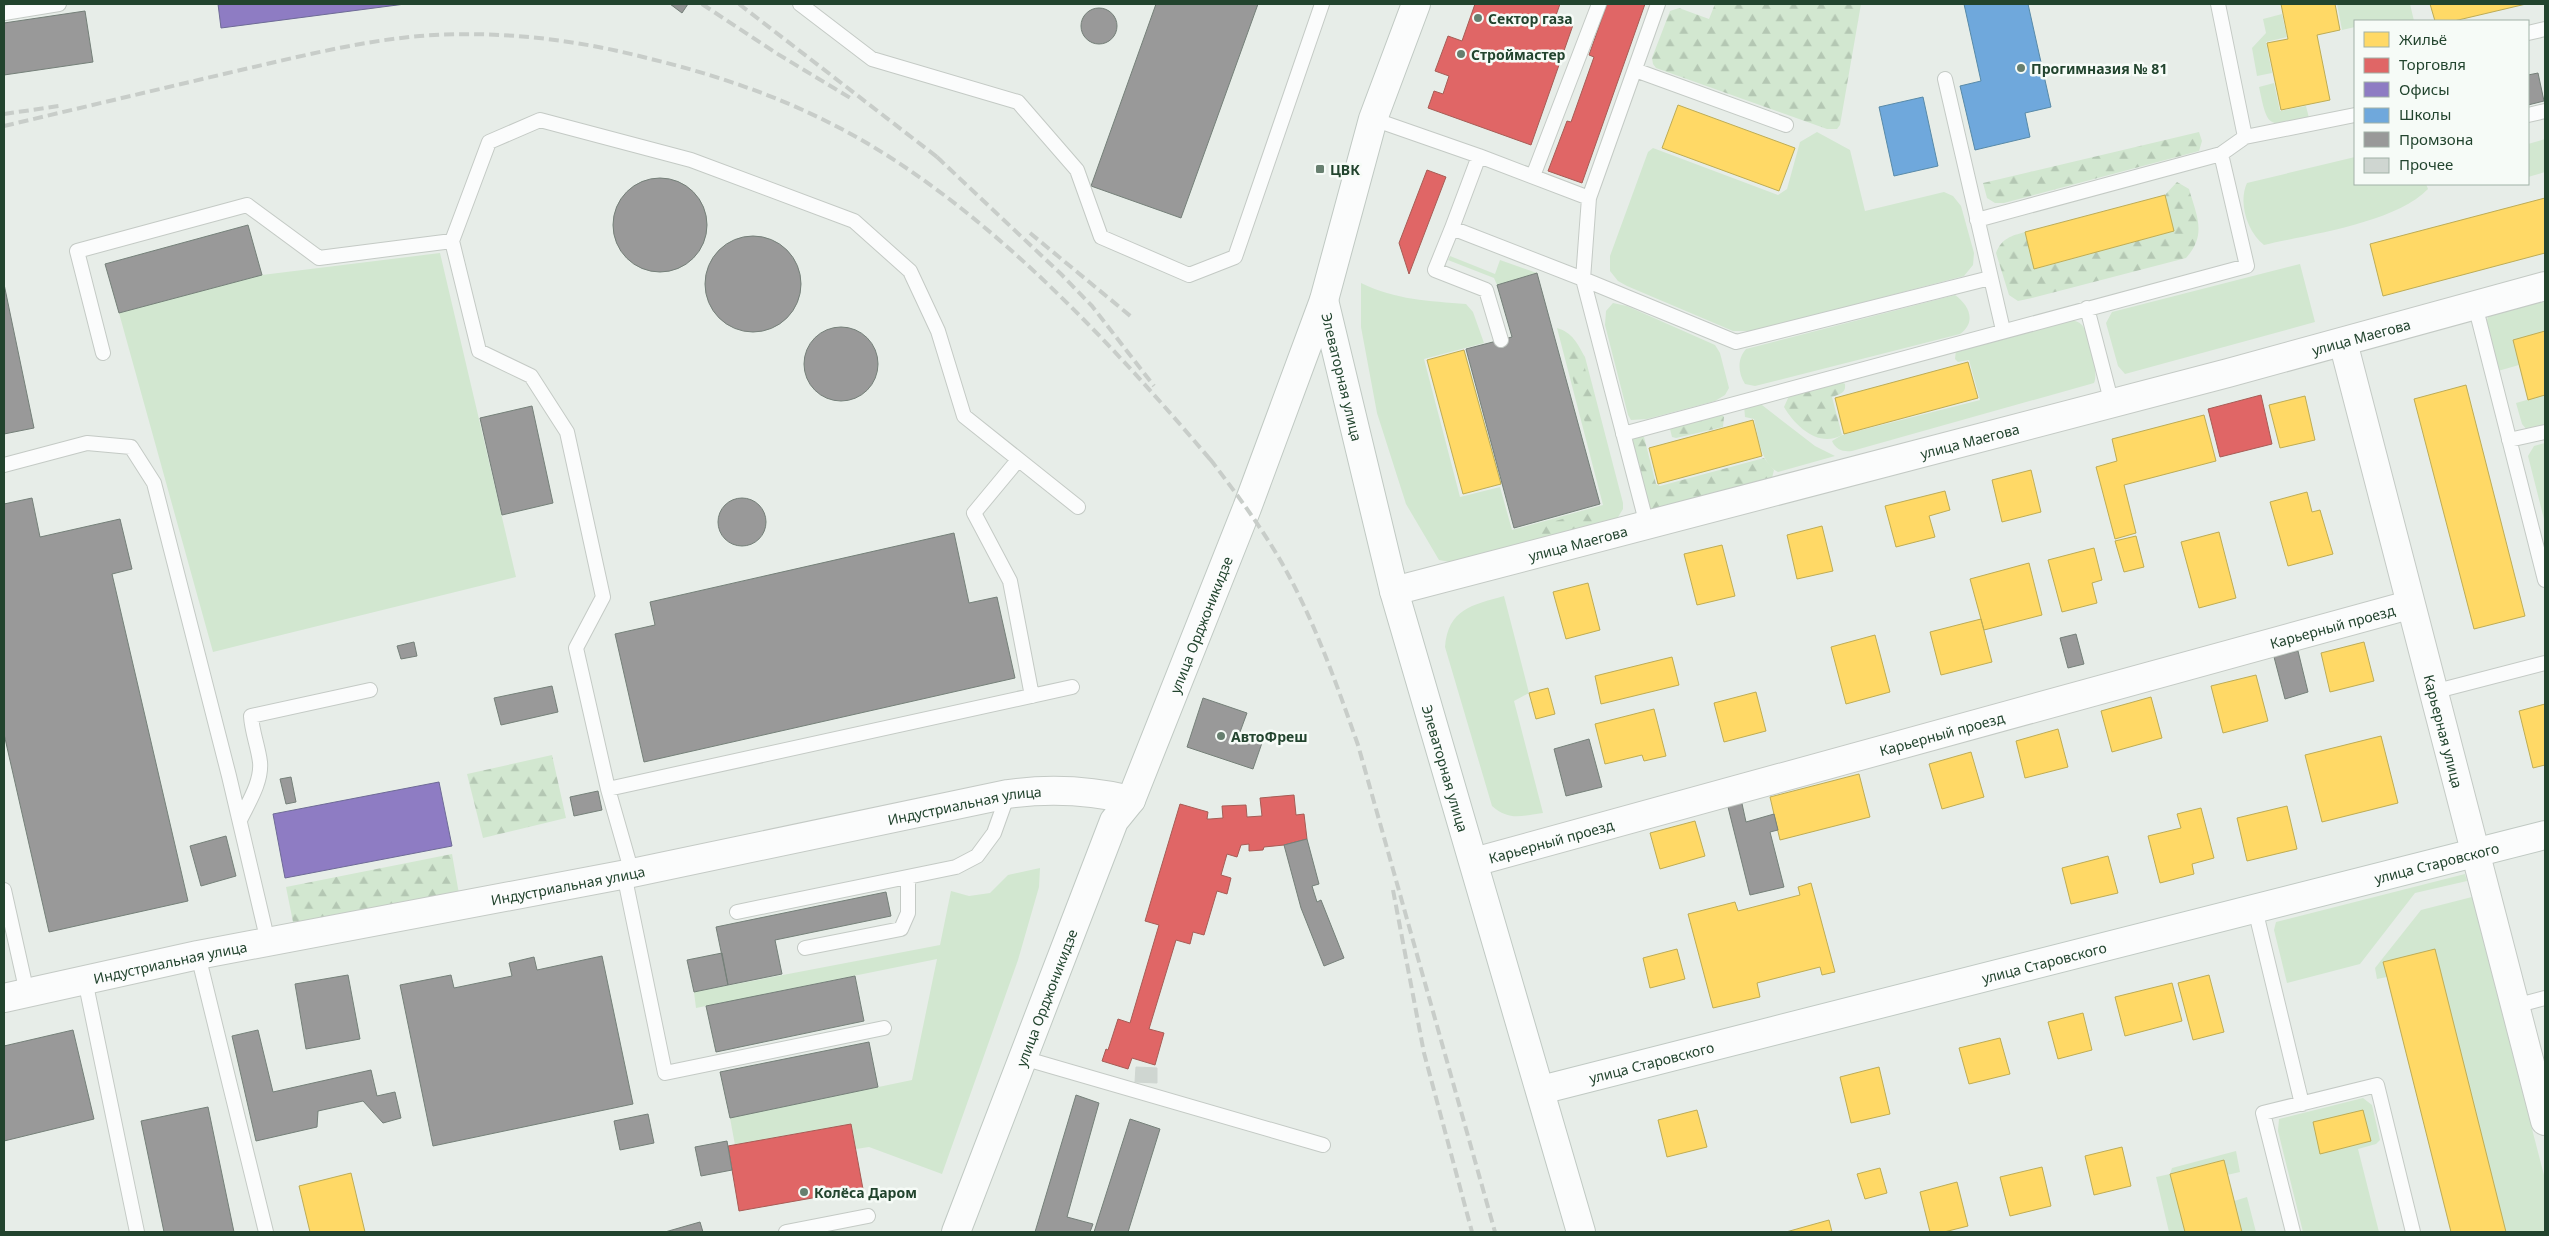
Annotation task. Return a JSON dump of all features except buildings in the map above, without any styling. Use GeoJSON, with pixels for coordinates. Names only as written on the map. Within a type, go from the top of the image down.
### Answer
{"type":"FeatureCollection","features":[{"type":"Feature","properties":{"kind":"street","name":"улица Орджоникидзе"},"geometry":{"type":"LineString","coordinates":[[956,1232],[1114,821],[1131,800],[1247,508],[1324,300],[1372,119],[1416,4]]}},
{"type":"Feature","properties":{"kind":"street","name":"улица Маегова"},"geometry":{"type":"LineString","coordinates":[[1394,591],[2112,404],[2545,286]]}},
{"type":"Feature","properties":{"kind":"street","name":"Элеваторная улица"},"geometry":{"type":"LineString","coordinates":[[1324,300],[1394,591],[1581,1232]]}},
{"type":"Feature","properties":{"kind":"street","name":"Карьерная улица"},"geometry":{"type":"LineString","coordinates":[[2343,342],[2409,604],[2545,1121]]}},
{"type":"Feature","properties":{"kind":"street","name":"Карьерный проезд"},"geometry":{"type":"LineString","coordinates":[[1474,862],[2409,604]]}},
{"type":"Feature","properties":{"kind":"street","name":"Индустриальная улица"},"geometry":{"type":"LineString","coordinates":[[15,995],[198,955],[628,874],[1008,794],[1036,790],[1069,789],[1103,793],[1131,800]]}},
{"type":"Feature","properties":{"kind":"street","name":"улица Старовского"},"geometry":{"type":"LineString","coordinates":[[1541,1090],[2545,835]]}},
{"type":"Feature","properties":{"kind":"lane"},"geometry":{"type":"LineString","coordinates":[[4,12],[59,4]]}},
{"type":"Feature","properties":{"kind":"lane"},"geometry":{"type":"LineString","coordinates":[[800,4],[872,59],[1018,102],[1077,170],[1101,237],[1189,274],[1235,257],[1322,4]]}},
{"type":"Feature","properties":{"kind":"lane"},"geometry":{"type":"LineString","coordinates":[[1533,176],[1599,4]]}},
{"type":"Feature","properties":{"kind":"lane"},"geometry":{"type":"LineString","coordinates":[[1647,525],[1583,279],[1589,198],[1658,4]]}},
{"type":"Feature","properties":{"kind":"lane"},"geometry":{"type":"LineString","coordinates":[[2218,4],[2245,137]]}},
{"type":"Feature","properties":{"kind":"lane"},"geometry":{"type":"LineString","coordinates":[[2529,33],[2545,29]]}},
{"type":"Feature","properties":{"kind":"lane"},"geometry":{"type":"LineString","coordinates":[[1634,70],[1786,125]]}},
{"type":"Feature","properties":{"kind":"lane"},"geometry":{"type":"LineString","coordinates":[[1945,79],[2003,330]]}},
{"type":"Feature","properties":{"kind":"lane"},"geometry":{"type":"LineString","coordinates":[[2529,115],[2545,111]]}},
{"type":"Feature","properties":{"kind":"lane"},"geometry":{"type":"LineString","coordinates":[[1977,220],[2222,154],[2245,137],[2354,114]]}},
{"type":"Feature","properties":{"kind":"lane"},"geometry":{"type":"LineString","coordinates":[[1372,119],[1479,156],[1589,198]]}},
{"type":"Feature","properties":{"kind":"lane"},"geometry":{"type":"LineString","coordinates":[[884,1028],[666,1073],[628,874],[576,648],[603,597],[567,432],[532,376],[479,351],[452,241],[490,142],[540,120],[691,160],[854,222],[910,271],[938,331],[964,416],[1078,507]]}},
{"type":"Feature","properties":{"kind":"lane"},"geometry":{"type":"LineString","coordinates":[[1623,434],[2003,330],[2247,266],[2222,154]]}},
{"type":"Feature","properties":{"kind":"lane"},"geometry":{"type":"LineString","coordinates":[[1479,156],[1435,270],[1486,290],[1501,340]]}},
{"type":"Feature","properties":{"kind":"lane"},"geometry":{"type":"LineString","coordinates":[[103,353],[76,251],[247,205],[319,258],[452,241]]}},
{"type":"Feature","properties":{"kind":"lane"},"geometry":{"type":"LineString","coordinates":[[1452,228],[1736,342],[1990,278]]}},
{"type":"Feature","properties":{"kind":"lane"},"geometry":{"type":"LineString","coordinates":[[2476,306],[2545,580]]}},
{"type":"Feature","properties":{"kind":"lane"},"geometry":{"type":"LineString","coordinates":[[2087,308],[2112,404]]}},
{"type":"Feature","properties":{"kind":"lane"},"geometry":{"type":"LineString","coordinates":[[2510,440],[2545,432]]}},
{"type":"Feature","properties":{"kind":"lane"},"geometry":{"type":"LineString","coordinates":[[4,465],[87,444],[131,447],[154,482],[240,820],[268,942]]}},
{"type":"Feature","properties":{"kind":"lane"},"geometry":{"type":"LineString","coordinates":[[1018,460],[974,513],[1010,581],[1032,696]]}},
{"type":"Feature","properties":{"kind":"lane"},"geometry":{"type":"LineString","coordinates":[[2432,692],[2545,663]]}},
{"type":"Feature","properties":{"kind":"lane"},"geometry":{"type":"LineString","coordinates":[[608,789],[1072,687]]}},
{"type":"Feature","properties":{"kind":"lane"},"geometry":{"type":"LineString","coordinates":[[240,820],[256,789],[260,764],[252,732],[251,716],[370,690]]}},
{"type":"Feature","properties":{"kind":"lane"},"geometry":{"type":"LineString","coordinates":[[737,912],[956,867],[977,856],[994,833],[1008,794]]}},
{"type":"Feature","properties":{"kind":"lane"},"geometry":{"type":"LineString","coordinates":[[805,948],[901,929],[908,913],[908,877]]}},
{"type":"Feature","properties":{"kind":"lane"},"geometry":{"type":"LineString","coordinates":[[4,890],[15,995]]}},
{"type":"Feature","properties":{"kind":"lane"},"geometry":{"type":"LineString","coordinates":[[2256,909],[2302,1104]]}},
{"type":"Feature","properties":{"kind":"lane"},"geometry":{"type":"LineString","coordinates":[[198,955],[266,1232]]}},
{"type":"Feature","properties":{"kind":"lane"},"geometry":{"type":"LineString","coordinates":[[85,980],[137,1232]]}},
{"type":"Feature","properties":{"kind":"lane"},"geometry":{"type":"LineString","coordinates":[[2515,1006],[2545,998]]}},
{"type":"Feature","properties":{"kind":"lane"},"geometry":{"type":"LineString","coordinates":[[1022,1058],[1323,1146]]}},
{"type":"Feature","properties":{"kind":"lane"},"geometry":{"type":"LineString","coordinates":[[2293,1232],[2263,1113],[2377,1085],[2413,1232]]}},
{"type":"Feature","properties":{"kind":"lane"},"geometry":{"type":"LineString","coordinates":[[786,1232],[825,1228],[868,1216]]}},
{"type":"Feature","properties":{"kind":"green space"},"geometry":{"type":"Polygon","coordinates":[[[1715,4],[1861,4],[1840,125],[1837,129],[1827,129],[1656,68],[1652,58],[1670,11],[1679,8],[1709,19],[1715,4]]]}},
{"type":"Feature","properties":{"kind":"green space"},"geometry":{"type":"Polygon","coordinates":[[[2337,4],[2410,4],[2414,20],[2354,20],[2354,27],[2342,30],[2337,4]]]}},
{"type":"Feature","properties":{"kind":"green space"},"geometry":{"type":"Polygon","coordinates":[[[2282,14],[2287,37],[2266,42],[2272,73],[2257,76],[2252,48],[2266,33],[2263,19],[2282,14]]]}},
{"type":"Feature","properties":{"kind":"green space"},"geometry":{"type":"Polygon","coordinates":[[[2274,83],[2280,111],[2306,106],[2309,118],[2277,123],[2272,122],[2268,118],[2259,87],[2274,83]]]}},
{"type":"Feature","properties":{"kind":"green space"},"geometry":{"type":"Polygon","coordinates":[[[1817,132],[1850,150],[1865,211],[1944,192],[1953,196],[1961,206],[1974,253],[1973,265],[1964,276],[1753,331],[1733,331],[1627,286],[1618,281],[1610,271],[1610,256],[1648,152],[1653,148],[1778,195],[1787,189],[1800,142],[1817,132]]]}},
{"type":"Feature","properties":{"kind":"green space"},"geometry":{"type":"Polygon","coordinates":[[[2199,132],[2202,141],[2199,151],[2004,203],[1995,203],[1987,198],[1983,183],[2199,132]]]}},
{"type":"Feature","properties":{"kind":"green space"},"geometry":{"type":"Polygon","coordinates":[[[2545,139],[2545,172],[2529,177],[2529,144],[2545,139]]]}},
{"type":"Feature","properties":{"kind":"green space"},"geometry":{"type":"Polygon","coordinates":[[[2354,157],[2354,185],[2426,185],[2428,189],[2413,201],[2395,211],[2374,219],[2351,226],[2264,245],[2253,232],[2246,216],[2243,199],[2247,183],[2354,157]]]}},
{"type":"Feature","properties":{"kind":"green space"},"geometry":{"type":"Polygon","coordinates":[[[2177,182],[2189,189],[2198,225],[2196,241],[2186,258],[2018,301],[2009,295],[1996,253],[2001,244],[2008,238],[2025,232],[2035,269],[2174,231],[2165,195],[2177,182]]]}},
{"type":"Feature","properties":{"kind":"green space"},"geometry":{"type":"Polygon","coordinates":[[[440,253],[516,577],[213,652],[119,313],[262,275],[440,253]]]}},
{"type":"Feature","properties":{"kind":"green space"},"geometry":{"type":"Polygon","coordinates":[[[1450,256],[1495,274],[1500,260],[1537,273],[1497,285],[1494,278],[1448,260],[1450,256]]]}},
{"type":"Feature","properties":{"kind":"green space"},"geometry":{"type":"Polygon","coordinates":[[[2300,264],[2315,322],[2125,374],[2118,366],[2106,323],[2112,312],[2300,264]]]}},
{"type":"Feature","properties":{"kind":"green space"},"geometry":{"type":"Polygon","coordinates":[[[1361,283],[1374,289],[1400,296],[1426,301],[1466,304],[1473,312],[1484,343],[1424,359],[1460,497],[1500,487],[1512,530],[1603,505],[1557,328],[1571,336],[1585,357],[1623,503],[1623,509],[1615,522],[1460,564],[1439,560],[1406,504],[1377,413],[1361,327],[1361,283]]]}},
{"type":"Feature","properties":{"kind":"green space"},"geometry":{"type":"Polygon","coordinates":[[[1955,295],[1964,304],[1970,319],[1960,334],[1755,386],[1745,384],[1741,375],[1740,362],[1746,349],[1955,295]]]}},
{"type":"Feature","properties":{"kind":"green space"},"geometry":{"type":"Polygon","coordinates":[[[2545,295],[2545,331],[2513,340],[2519,365],[2498,371],[2486,322],[2490,313],[2545,295]]]}},
{"type":"Feature","properties":{"kind":"green space"},"geometry":{"type":"Polygon","coordinates":[[[1613,303],[1627,306],[1715,345],[1720,353],[1729,388],[1725,395],[1715,401],[1647,419],[1631,420],[1628,415],[1605,325],[1606,311],[1613,303]]]}},
{"type":"Feature","properties":{"kind":"green space"},"geometry":{"type":"Polygon","coordinates":[[[2071,320],[2082,325],[2088,336],[2093,354],[2094,383],[1852,451],[1840,450],[1832,441],[1842,435],[1980,400],[1969,360],[1958,362],[1955,359],[1956,350],[2071,320]]]}},
{"type":"Feature","properties":{"kind":"green space"},"geometry":{"type":"Polygon","coordinates":[[[1575,348],[1579,350],[1582,357],[1599,421],[1587,426],[1566,354],[1567,350],[1575,348]]]}},
{"type":"Feature","properties":{"kind":"green space"},"geometry":{"type":"Polygon","coordinates":[[[1841,382],[1845,384],[1844,391],[1832,397],[1842,435],[1825,439],[1817,437],[1795,422],[1784,407],[1789,396],[1841,382]]]}},
{"type":"Feature","properties":{"kind":"green space"},"geometry":{"type":"Polygon","coordinates":[[[2545,395],[2545,428],[2528,431],[2522,424],[2516,403],[2545,395]]]}},
{"type":"Feature","properties":{"kind":"green space"},"geometry":{"type":"Polygon","coordinates":[[[1755,403],[1762,405],[1815,446],[1835,456],[1778,472],[1772,468],[1764,456],[1754,419],[1745,417],[1744,405],[1755,403]]]}},
{"type":"Feature","properties":{"kind":"green space"},"geometry":{"type":"Polygon","coordinates":[[[1721,414],[1724,417],[1723,427],[1676,438],[1672,437],[1670,429],[1672,426],[1721,414]]]}},
{"type":"Feature","properties":{"kind":"green space"},"geometry":{"type":"Polygon","coordinates":[[[1634,437],[1644,437],[1656,484],[1660,486],[1764,458],[1774,470],[1771,482],[1664,511],[1650,509],[1630,440],[1634,437]]]}},
{"type":"Feature","properties":{"kind":"green space"},"geometry":{"type":"Polygon","coordinates":[[[2545,443],[2545,523],[2528,456],[2534,446],[2545,443]]]}},
{"type":"Feature","properties":{"kind":"green space"},"geometry":{"type":"Polygon","coordinates":[[[1592,512],[1595,521],[1591,526],[1538,539],[1531,535],[1531,530],[1537,526],[1592,512]]]}},
{"type":"Feature","properties":{"kind":"green space"},"geometry":{"type":"Polygon","coordinates":[[[1504,596],[1529,693],[1514,701],[1543,813],[1522,816],[1504,814],[1492,806],[1445,647],[1451,624],[1457,617],[1472,606],[1504,596]]]}},
{"type":"Feature","properties":{"kind":"green space"},"geometry":{"type":"Polygon","coordinates":[[[552,755],[566,818],[483,838],[467,774],[552,755]]]}},
{"type":"Feature","properties":{"kind":"green space"},"geometry":{"type":"Polygon","coordinates":[[[452,854],[459,894],[294,927],[286,887],[452,854]]]}},
{"type":"Feature","properties":{"kind":"green space"},"geometry":{"type":"Polygon","coordinates":[[[1040,868],[1039,887],[1018,960],[942,1174],[869,1147],[856,1149],[851,1124],[735,1145],[730,1118],[912,1080],[937,959],[696,1008],[694,992],[940,945],[951,891],[969,896],[990,893],[1008,875],[1040,868]]]}},
{"type":"Feature","properties":{"kind":"green space"},"geometry":{"type":"Polygon","coordinates":[[[2465,874],[2467,881],[2415,893],[2360,964],[2287,983],[2274,930],[2276,922],[2465,874]]]}},
{"type":"Feature","properties":{"kind":"green space"},"geometry":{"type":"Polygon","coordinates":[[[2472,897],[2545,1179],[2545,1232],[2506,1232],[2435,949],[2383,962],[2387,977],[2377,979],[2375,968],[2421,910],[2472,897]]]}},
{"type":"Feature","properties":{"kind":"green space"},"geometry":{"type":"Polygon","coordinates":[[[2363,1098],[2372,1105],[2380,1140],[2376,1144],[2358,1149],[2379,1232],[2303,1232],[2278,1131],[2279,1119],[2363,1098]]]}},
{"type":"Feature","properties":{"kind":"green space"},"geometry":{"type":"Polygon","coordinates":[[[2236,1151],[2240,1172],[2227,1175],[2223,1160],[2170,1174],[2172,1168],[2236,1151]]]}},
{"type":"Feature","properties":{"kind":"green space"},"geometry":{"type":"Polygon","coordinates":[[[2170,1174],[2185,1232],[2169,1232],[2156,1177],[2170,1174]]]}},
{"type":"Feature","properties":{"kind":"green space"},"geometry":{"type":"Polygon","coordinates":[[[2247,1197],[2256,1232],[2242,1232],[2234,1201],[2247,1197]]]}},
{"type":"Feature","properties":{"kind":"railway"},"geometry":{"type":"LineString","coordinates":[[702,4],[776,53],[852,99]]}},
{"type":"Feature","properties":{"kind":"railway"},"geometry":{"type":"LineString","coordinates":[[739,4],[941,160]]}},
{"type":"Feature","properties":{"kind":"railway"},"geometry":{"type":"LineString","coordinates":[[4,126],[310,54],[398,38],[449,34],[507,35],[594,46],[674,65],[743,86],[810,113],[886,155],[939,191],[990,232],[1086,322],[1131,369],[1214,464]]}},
{"type":"Feature","properties":{"kind":"railway"},"geometry":{"type":"LineString","coordinates":[[4,114],[59,106]]}},
{"type":"Feature","properties":{"kind":"railway"},"geometry":{"type":"LineString","coordinates":[[937,157],[1061,274],[1092,306],[1154,386]]}},
{"type":"Feature","properties":{"kind":"railway"},"geometry":{"type":"LineString","coordinates":[[1030,233],[1134,319]]}},
{"type":"Feature","properties":{"kind":"railway"},"geometry":{"type":"LineString","coordinates":[[1210,459],[1236,493],[1289,576],[1312,623],[1341,696],[1358,745],[1495,1232]]}},
{"type":"Feature","properties":{"kind":"railway"},"geometry":{"type":"LineString","coordinates":[[1393,890],[1424,1053],[1472,1232]]}},
{"type":"Feature","properties":{"kind":"place","name":"Сектор газа"},"geometry":{"type":"Point","coordinates":[1478,18]}},
{"type":"Feature","properties":{"kind":"place","name":"Строймастер"},"geometry":{"type":"Point","coordinates":[1461,54]}},
{"type":"Feature","properties":{"kind":"place","name":"Прогимназия № 81"},"geometry":{"type":"Point","coordinates":[2021,68]}},
{"type":"Feature","properties":{"kind":"place","name":"ЦВК"},"geometry":{"type":"Point","coordinates":[1320,169]}},
{"type":"Feature","properties":{"kind":"place","name":"АвтоФреш"},"geometry":{"type":"Point","coordinates":[1221,736]}},
{"type":"Feature","properties":{"kind":"place","name":"Колёса Даром"},"geometry":{"type":"Point","coordinates":[804,1192]}}]}
